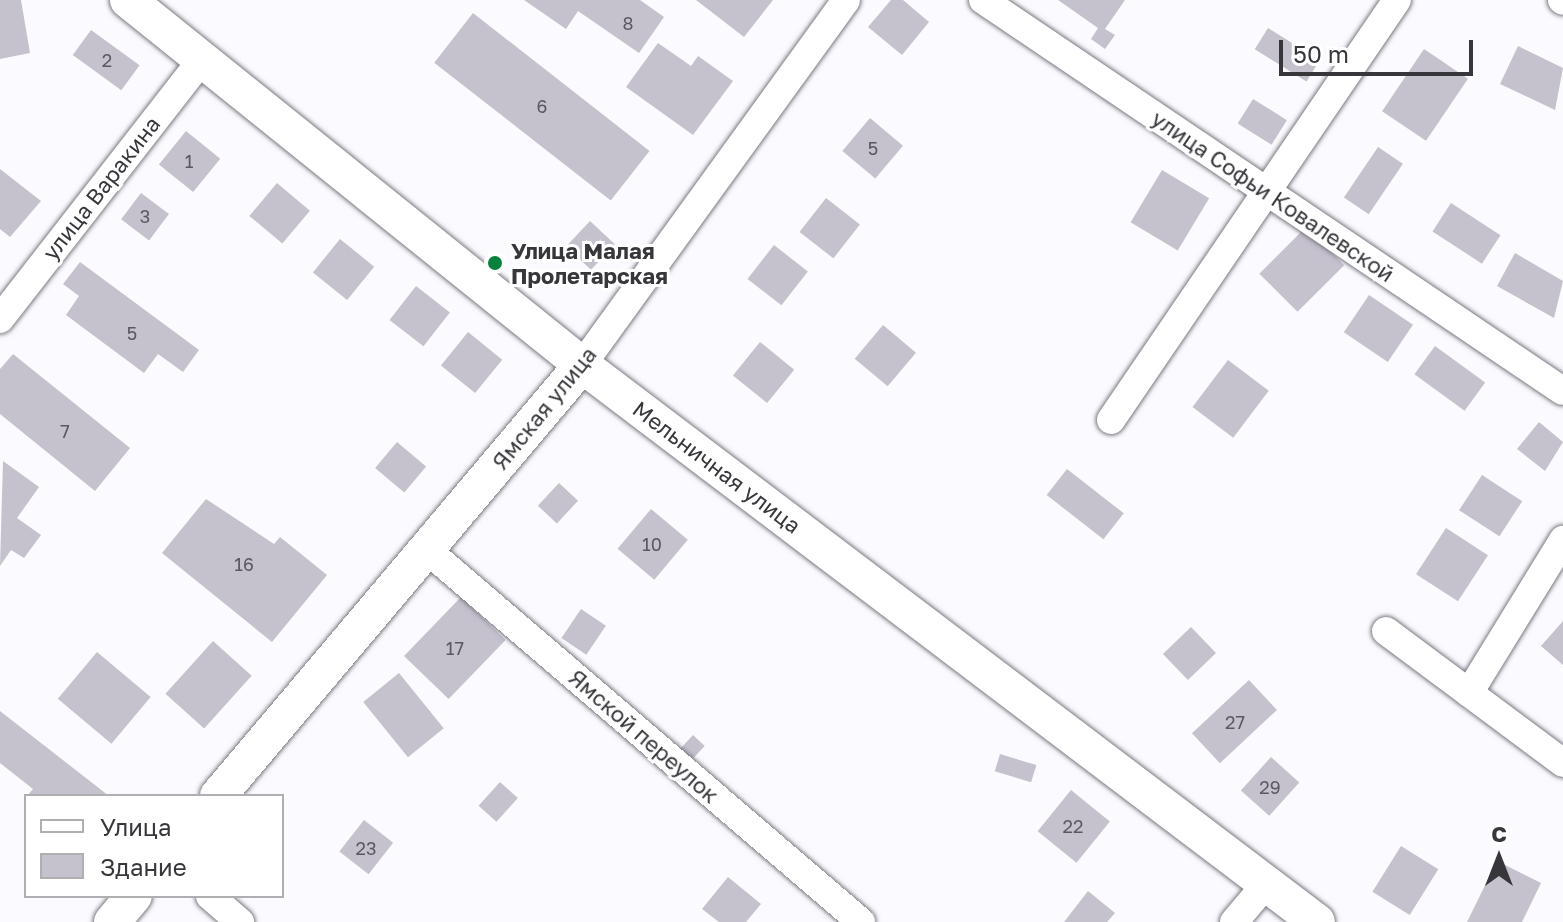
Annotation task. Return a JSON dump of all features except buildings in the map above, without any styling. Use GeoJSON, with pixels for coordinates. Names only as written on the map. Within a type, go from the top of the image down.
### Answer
{"type":"FeatureCollection","features":[{"type":"Feature","properties":{"kind":"street","name":"Мельничная улица"},"geometry":{"type":"LineString","coordinates":[[128,0],[582,365],[1317,922]]}},
{"type":"Feature","properties":{"kind":"street","name":"Ямская улица"},"geometry":{"type":"LineString","coordinates":[[220,794],[582,365],[846,0]]}},
{"type":"Feature","properties":{"kind":"street","name":"улица Софьи Ковалевской"},"geometry":{"type":"LineString","coordinates":[[983,0],[1563,391]]}},
{"type":"Feature","properties":{"kind":"street"},"geometry":{"type":"LineString","coordinates":[[1111,420],[1397,0]]}},
{"type":"Feature","properties":{"kind":"street","name":"улица Варакина"},"geometry":{"type":"LineString","coordinates":[[0,319],[203,58]]}},
{"type":"Feature","properties":{"kind":"street"},"geometry":{"type":"LineString","coordinates":[[1469,693],[1563,540]]}},
{"type":"Feature","properties":{"kind":"street","name":"Ямской переулок"},"geometry":{"type":"LineString","coordinates":[[426,549],[861,922]]}},
{"type":"Feature","properties":{"kind":"street"},"geometry":{"type":"LineString","coordinates":[[1386,631],[1563,763]]}},
{"type":"Feature","properties":{"kind":"street"},"geometry":{"type":"LineString","coordinates":[[1234,922],[1267,883]]}},
{"type":"Feature","properties":{"kind":"street"},"geometry":{"type":"LineString","coordinates":[[112,922],[132,898]]}},
{"type":"Feature","properties":{"kind":"street"},"geometry":{"type":"LineString","coordinates":[[212,898],[240,922]]}},
{"type":"Feature","properties":{"kind":"place","name":"Улица Малая Пролетарская"},"geometry":{"type":"Point","coordinates":[495,263]}}]}
